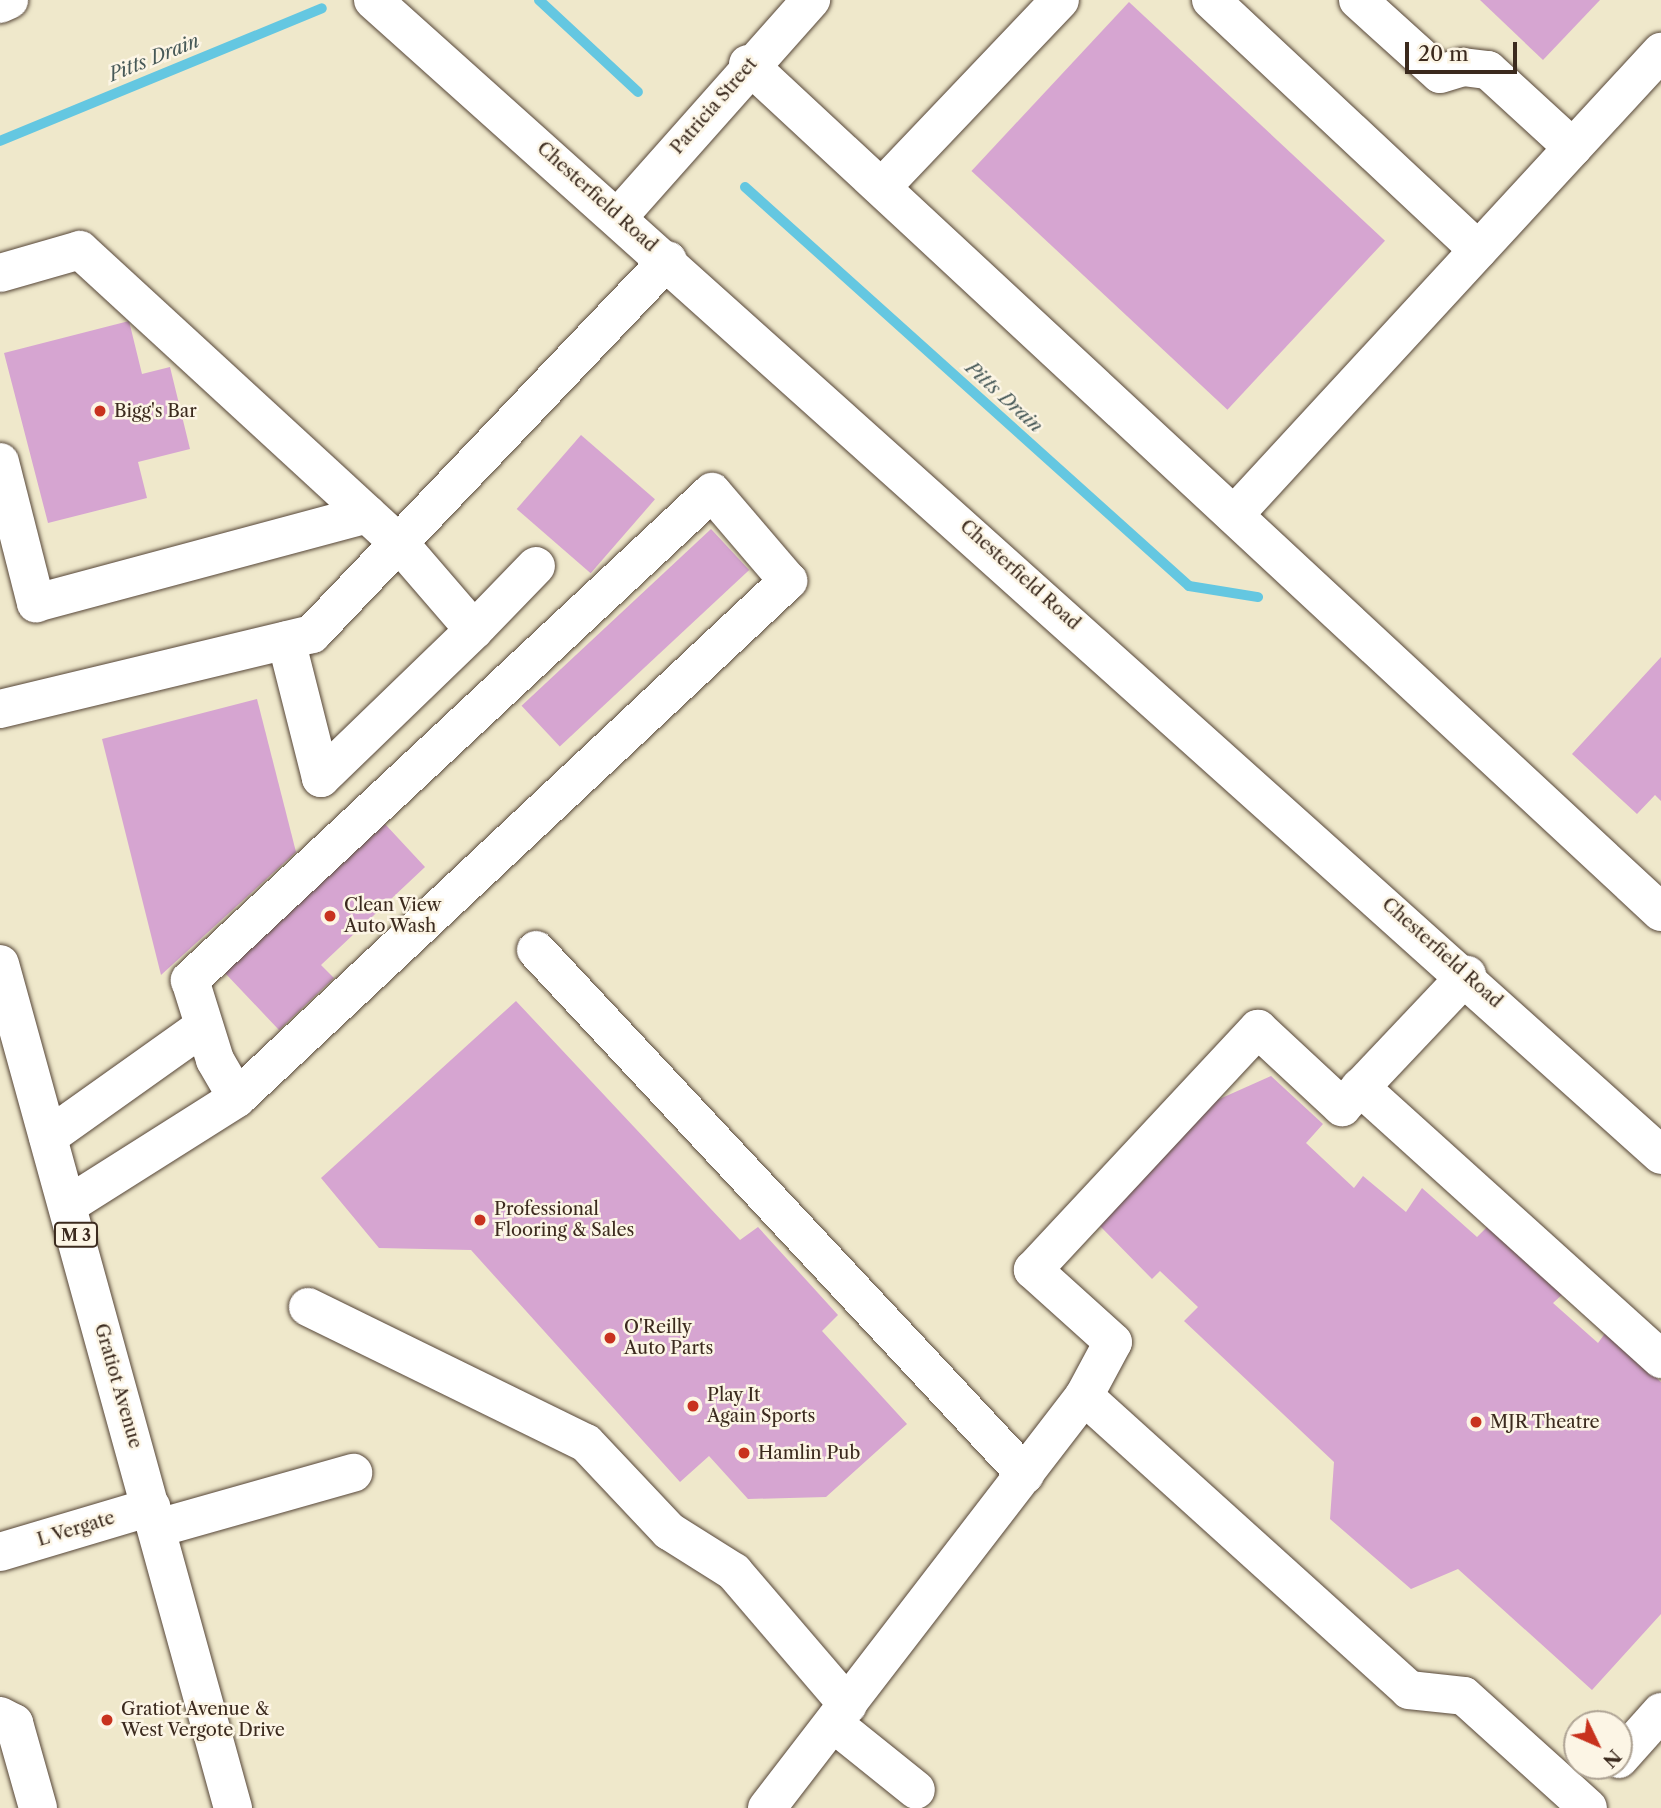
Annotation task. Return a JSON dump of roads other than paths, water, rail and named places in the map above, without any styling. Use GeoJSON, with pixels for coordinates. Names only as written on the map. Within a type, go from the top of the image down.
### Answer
{"type":"FeatureCollection","features":[{"type":"Feature","properties":{"kind":"street"},"geometry":{"type":"LineString","coordinates":[[0,4],[9,0]]}},
{"type":"Feature","properties":{"kind":"street","name":"Chesterfield Road"},"geometry":{"type":"LineString","coordinates":[[373,0],[620,215],[1467,975],[1661,1155]]}},
{"type":"Feature","properties":{"kind":"street","name":"Patricia Street"},"geometry":{"type":"LineString","coordinates":[[620,215],[748,64],[811,0]]}},
{"type":"Feature","properties":{"kind":"street"},"geometry":{"type":"LineString","coordinates":[[882,187],[1060,0]]}},
{"type":"Feature","properties":{"kind":"street"},"geometry":{"type":"LineString","coordinates":[[1211,0],[1478,250]]}},
{"type":"Feature","properties":{"kind":"street"},"geometry":{"type":"LineString","coordinates":[[1358,0],[1440,74],[1463,66],[1488,70],[1573,148]]}},
{"type":"Feature","properties":{"kind":"street"},"geometry":{"type":"LineString","coordinates":[[1234,515],[1661,52]]}},
{"type":"Feature","properties":{"kind":"street"},"geometry":{"type":"LineString","coordinates":[[748,64],[1661,912]]}},
{"type":"Feature","properties":{"kind":"street"},"geometry":{"type":"LineString","coordinates":[[0,273],[79,250],[399,543],[474,630]]}},
{"type":"Feature","properties":{"kind":"street"},"geometry":{"type":"LineString","coordinates":[[0,709],[312,634],[668,260]]}},
{"type":"Feature","properties":{"kind":"street"},"geometry":{"type":"LineString","coordinates":[[0,462],[36,603],[367,514]]}},
{"type":"Feature","properties":{"kind":"street"},"geometry":{"type":"LineString","coordinates":[[68,1205],[237,1098],[788,581],[712,492],[190,980],[204,1026],[237,1098]]}},
{"type":"Feature","properties":{"kind":"street"},"geometry":{"type":"LineString","coordinates":[[286,640],[321,778],[536,566]]}},
{"type":"Feature","properties":{"kind":"street"},"geometry":{"type":"LineString","coordinates":[[536,950],[1025,1474]]}},
{"type":"Feature","properties":{"kind":"street","name":"Gratiot Avenue"},"geometry":{"type":"LineString","coordinates":[[0,964],[155,1517],[233,1808]]}},
{"type":"Feature","properties":{"kind":"street"},"geometry":{"type":"LineString","coordinates":[[767,1808],[1084,1396],[1113,1342],[1033,1270],[1258,1029],[1342,1107],[1467,975]]}},
{"type":"Feature","properties":{"kind":"street"},"geometry":{"type":"LineString","coordinates":[[48,1137],[204,1026]]}},
{"type":"Feature","properties":{"kind":"street"},"geometry":{"type":"LineString","coordinates":[[1360,1087],[1661,1359]]}},
{"type":"Feature","properties":{"kind":"street"},"geometry":{"type":"LineString","coordinates":[[308,1307],[586,1443],[669,1531],[734,1572],[841,1715],[916,1790]]}},
{"type":"Feature","properties":{"kind":"street"},"geometry":{"type":"LineString","coordinates":[[1084,1396],[1409,1690],[1464,1696],[1584,1805],[1602,1780]]}},
{"type":"Feature","properties":{"kind":"street","name":"L Vergate"},"geometry":{"type":"LineString","coordinates":[[0,1552],[353,1473]]}},
{"type":"Feature","properties":{"kind":"street"},"geometry":{"type":"LineString","coordinates":[[1633,1743],[1661,1712]]}},
{"type":"Feature","properties":{"kind":"street"},"geometry":{"type":"LineString","coordinates":[[0,1716],[13,1723],[38,1808]]}},
{"type":"Feature","properties":{"kind":"waterway","name":"Pitts Drain"},"geometry":{"type":"LineString","coordinates":[[539,0],[638,92]]}},
{"type":"Feature","properties":{"kind":"waterway","name":"Pitts Drain"},"geometry":{"type":"LineString","coordinates":[[0,141],[322,8]]}},
{"type":"Feature","properties":{"kind":"waterway","name":"Pitts Drain"},"geometry":{"type":"LineString","coordinates":[[745,187],[1189,586],[1258,597]]}},
{"type":"Feature","properties":{"kind":"place","name":"Bigg's Bar"},"geometry":{"type":"Point","coordinates":[100,411]}},
{"type":"Feature","properties":{"kind":"place","name":"Clean View Auto Wash"},"geometry":{"type":"Point","coordinates":[330,916]}},
{"type":"Feature","properties":{"kind":"place","name":"Professional Flooring & Sales"},"geometry":{"type":"Point","coordinates":[480,1220]}},
{"type":"Feature","properties":{"kind":"place","name":"O'Reilly Auto Parts"},"geometry":{"type":"Point","coordinates":[610,1338]}},
{"type":"Feature","properties":{"kind":"place","name":"Play It Again Sports"},"geometry":{"type":"Point","coordinates":[693,1406]}},
{"type":"Feature","properties":{"kind":"place","name":"MJR Theatre"},"geometry":{"type":"Point","coordinates":[1476,1422]}},
{"type":"Feature","properties":{"kind":"place","name":"Hamlin Pub"},"geometry":{"type":"Point","coordinates":[744,1453]}},
{"type":"Feature","properties":{"kind":"place","name":"Gratiot Avenue & West Vergote Drive"},"geometry":{"type":"Point","coordinates":[107,1720]}}]}
